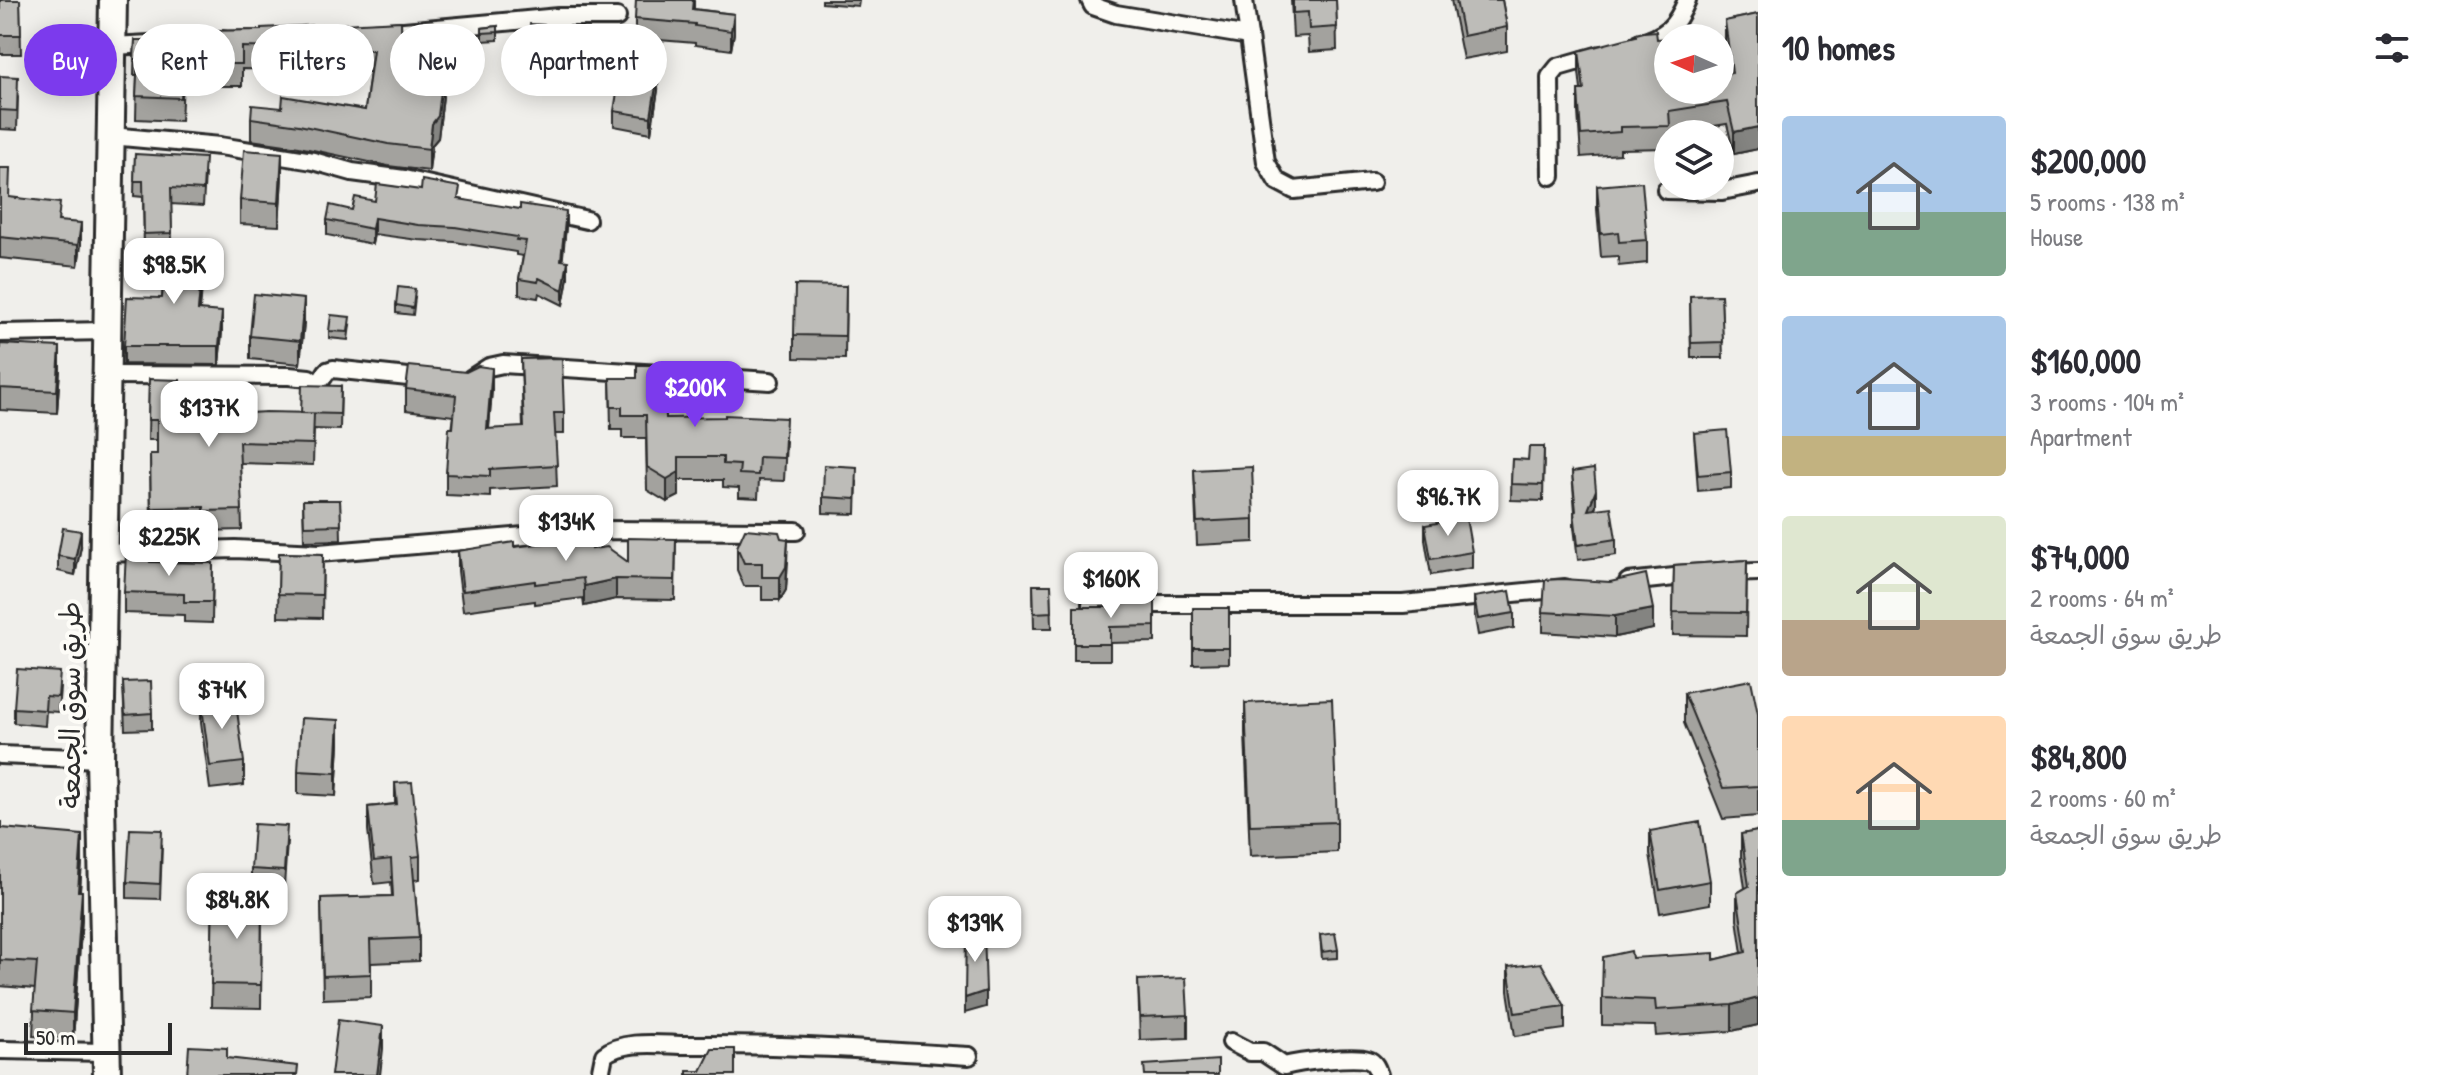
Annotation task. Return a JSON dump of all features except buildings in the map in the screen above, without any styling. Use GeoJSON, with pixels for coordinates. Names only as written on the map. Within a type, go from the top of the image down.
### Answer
{"type":"FeatureCollection","features":[{"type":"Feature","properties":{"kind":"main road","name":"طريق سوق الجمعة"},"geometry":{"type":"LineString","coordinates":[[113,0],[113,24]]}},
{"type":"Feature","properties":{"kind":"main road","name":"طريق سوق الجمعة"},"geometry":{"type":"LineString","coordinates":[[106,1064],[100,759],[112,96]]}},
{"type":"Feature","properties":{"kind":"street"},"geometry":{"type":"LineString","coordinates":[[1090,0],[1093,6],[1116,14],[1249,36]]}},
{"type":"Feature","properties":{"kind":"street"},"geometry":{"type":"LineString","coordinates":[[1244,0],[1266,162],[1277,181],[1294,190],[1372,182]]}},
{"type":"Feature","properties":{"kind":"street"},"geometry":{"type":"LineString","coordinates":[[1551,176],[1550,77],[1558,67],[1658,38],[1679,20],[1687,0]]}},
{"type":"Feature","properties":{"kind":"street"},"geometry":{"type":"LineString","coordinates":[[374,33],[559,17],[617,17]]}},
{"type":"Feature","properties":{"kind":"street"},"geometry":{"type":"LineString","coordinates":[[117,46],[236,40]]}},
{"type":"Feature","properties":{"kind":"street"},"geometry":{"type":"LineString","coordinates":[[111,136],[220,146],[313,161],[352,172],[404,179],[587,220]]}},
{"type":"Feature","properties":{"kind":"street"},"geometry":{"type":"LineString","coordinates":[[1734,189],[1758,184]]}},
{"type":"Feature","properties":{"kind":"street"},"geometry":{"type":"LineString","coordinates":[[0,333],[107,331]]}},
{"type":"Feature","properties":{"kind":"street"},"geometry":{"type":"LineString","coordinates":[[107,375],[289,376],[309,378],[318,385],[327,371],[333,369],[467,382],[489,367],[503,364],[770,381]]}},
{"type":"Feature","properties":{"kind":"street"},"geometry":{"type":"LineString","coordinates":[[104,553],[235,549],[319,553],[597,530],[796,531]]}},
{"type":"Feature","properties":{"kind":"street"},"geometry":{"type":"LineString","coordinates":[[1606,584],[1758,572]]}},
{"type":"Feature","properties":{"kind":"street"},"geometry":{"type":"LineString","coordinates":[[1091,604],[1403,604],[1575,587]]}},
{"type":"Feature","properties":{"kind":"street"},"geometry":{"type":"LineString","coordinates":[[0,755],[100,759]]}},
{"type":"Feature","properties":{"kind":"street"},"geometry":{"type":"LineString","coordinates":[[1231,1042],[1250,1052],[1263,1052],[1284,1066],[1304,1061],[1366,1059],[1375,1065],[1379,1075]]}},
{"type":"Feature","properties":{"kind":"street"},"geometry":{"type":"LineString","coordinates":[[600,1075],[604,1055],[610,1050],[634,1046],[762,1044],[969,1056]]}},
{"type":"Feature","properties":{"kind":"street"},"geometry":{"type":"LineString","coordinates":[[0,1050],[106,1064]]}}]}
